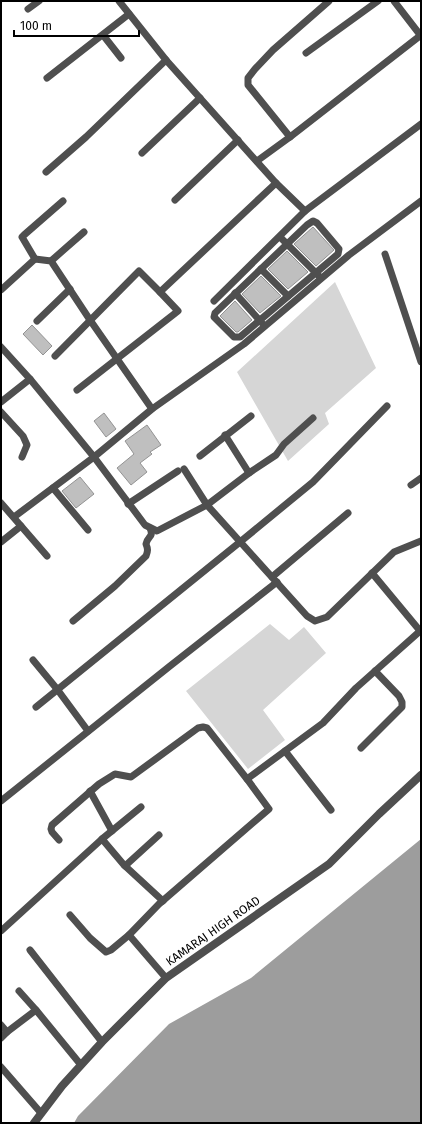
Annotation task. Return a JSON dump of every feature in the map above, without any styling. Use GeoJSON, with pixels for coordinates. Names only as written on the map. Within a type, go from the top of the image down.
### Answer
{"type":"FeatureCollection","features":[{"type":"Feature","properties":{"kind":"street"},"geometry":{"type":"LineString","coordinates":[[28,9],[39,1]]}},
{"type":"Feature","properties":{"kind":"street"},"geometry":{"type":"LineString","coordinates":[[118,1],[166,60],[276,182],[305,211]]}},
{"type":"Feature","properties":{"kind":"street"},"geometry":{"type":"LineString","coordinates":[[290,137],[248,86],[248,78],[274,50],[329,1]]}},
{"type":"Feature","properties":{"kind":"street"},"geometry":{"type":"LineString","coordinates":[[306,53],[378,1]]}},
{"type":"Feature","properties":{"kind":"street"},"geometry":{"type":"LineString","coordinates":[[257,161],[421,36],[394,1]]}},
{"type":"Feature","properties":{"kind":"street"},"geometry":{"type":"LineString","coordinates":[[47,78],[129,14]]}},
{"type":"Feature","properties":{"kind":"street"},"geometry":{"type":"LineString","coordinates":[[103,35],[121,58]]}},
{"type":"Feature","properties":{"kind":"street"},"geometry":{"type":"LineString","coordinates":[[46,172],[86,137],[166,60]]}},
{"type":"Feature","properties":{"kind":"street"},"geometry":{"type":"LineString","coordinates":[[142,154],[200,98]]}},
{"type":"Feature","properties":{"kind":"street"},"geometry":{"type":"LineString","coordinates":[[214,301],[305,211],[421,124]]}},
{"type":"Feature","properties":{"kind":"street"},"geometry":{"type":"LineString","coordinates":[[175,200],[238,140]]}},
{"type":"Feature","properties":{"kind":"street"},"geometry":{"type":"LineString","coordinates":[[160,292],[276,182]]}},
{"type":"Feature","properties":{"kind":"street"},"geometry":{"type":"LineString","coordinates":[[35,259],[22,237],[63,201]]}},
{"type":"Feature","properties":{"kind":"street"},"geometry":{"type":"LineString","coordinates":[[14,518],[94,457],[152,409],[244,344],[349,255],[421,201]]}},
{"type":"Feature","properties":{"kind":"street"},"geometry":{"type":"LineString","coordinates":[[313,221],[317,223],[339,250],[337,256],[240,337],[234,337],[214,317],[215,313],[288,244],[309,223],[313,221]]}},
{"type":"Feature","properties":{"kind":"street"},"geometry":{"type":"LineString","coordinates":[[1,290],[35,259],[51,261],[84,232]]}},
{"type":"Feature","properties":{"kind":"street"},"geometry":{"type":"LineString","coordinates":[[280,237],[322,279]]}},
{"type":"Feature","properties":{"kind":"street"},"geometry":{"type":"LineString","coordinates":[[385,254],[421,362]]}},
{"type":"Feature","properties":{"kind":"street"},"geometry":{"type":"LineString","coordinates":[[51,261],[152,409]]}},
{"type":"Feature","properties":{"kind":"street"},"geometry":{"type":"LineString","coordinates":[[261,269],[288,296]]}},
{"type":"Feature","properties":{"kind":"street"},"geometry":{"type":"LineString","coordinates":[[55,356],[139,271],[178,311],[77,390]]}},
{"type":"Feature","properties":{"kind":"street"},"geometry":{"type":"LineString","coordinates":[[37,321],[70,289]]}},
{"type":"Feature","properties":{"kind":"street"},"geometry":{"type":"LineString","coordinates":[[235,293],[265,327]]}},
{"type":"Feature","properties":{"kind":"street"},"geometry":{"type":"LineString","coordinates":[[2,350],[30,380],[94,457],[145,525],[157,531],[207,505],[249,473],[276,455],[284,444],[313,418]]}},
{"type":"Feature","properties":{"kind":"street"},"geometry":{"type":"LineString","coordinates":[[1,402],[30,380]]}},
{"type":"Feature","properties":{"kind":"street"},"geometry":{"type":"LineString","coordinates":[[36,706],[313,482],[388,406]]}},
{"type":"Feature","properties":{"kind":"street"},"geometry":{"type":"LineString","coordinates":[[1,412],[23,436],[27,445],[22,457]]}},
{"type":"Feature","properties":{"kind":"street"},"geometry":{"type":"LineString","coordinates":[[200,456],[251,416]]}},
{"type":"Feature","properties":{"kind":"street"},"geometry":{"type":"LineString","coordinates":[[225,435],[249,473]]}},
{"type":"Feature","properties":{"kind":"street"},"geometry":{"type":"LineString","coordinates":[[128,504],[181,470],[207,505],[307,616],[315,621],[327,617],[394,552],[421,541]]}},
{"type":"Feature","properties":{"kind":"street"},"geometry":{"type":"LineString","coordinates":[[411,485],[421,478]]}},
{"type":"Feature","properties":{"kind":"street"},"geometry":{"type":"LineString","coordinates":[[53,488],[88,530]]}},
{"type":"Feature","properties":{"kind":"street"},"geometry":{"type":"LineString","coordinates":[[1,503],[47,556]]}},
{"type":"Feature","properties":{"kind":"street"},"geometry":{"type":"LineString","coordinates":[[1,801],[274,579],[348,513]]}},
{"type":"Feature","properties":{"kind":"street"},"geometry":{"type":"LineString","coordinates":[[1,542],[21,526]]}},
{"type":"Feature","properties":{"kind":"street"},"geometry":{"type":"LineString","coordinates":[[73,621],[146,556],[148,552],[146,544],[147,540],[151,537],[152,533],[150,528]]}},
{"type":"Feature","properties":{"kind":"street"},"geometry":{"type":"LineString","coordinates":[[247,779],[323,723],[356,688],[419,627],[372,573]]}},
{"type":"Feature","properties":{"kind":"street"},"geometry":{"type":"LineString","coordinates":[[33,660],[57,689],[88,731]]}},
{"type":"Feature","properties":{"kind":"street"},"geometry":{"type":"LineString","coordinates":[[361,748],[402,707],[402,702],[399,696],[375,671]]}},
{"type":"Feature","properties":{"kind":"street"},"geometry":{"type":"LineString","coordinates":[[59,840],[52,832],[52,825],[90,791],[115,774],[131,778],[198,728],[203,727],[210,731],[268,809],[163,900],[111,950],[106,952],[90,938],[70,915]]}},
{"type":"Feature","properties":{"kind":"street"},"geometry":{"type":"LineString","coordinates":[[285,751],[330,810]]}},
{"type":"Feature","properties":{"kind":"street","name":"KAMARAJ HIGH ROAD"},"geometry":{"type":"LineString","coordinates":[[34,1123],[62,1086],[81,1065],[166,978],[329,864],[421,775]]}},
{"type":"Feature","properties":{"kind":"street"},"geometry":{"type":"LineString","coordinates":[[90,791],[112,830]]}},
{"type":"Feature","properties":{"kind":"street"},"geometry":{"type":"LineString","coordinates":[[1,931],[112,830],[141,807]]}},
{"type":"Feature","properties":{"kind":"street"},"geometry":{"type":"LineString","coordinates":[[125,866],[159,835]]}},
{"type":"Feature","properties":{"kind":"street"},"geometry":{"type":"LineString","coordinates":[[102,839],[125,866],[163,900]]}},
{"type":"Feature","properties":{"kind":"street"},"geometry":{"type":"LineString","coordinates":[[129,934],[166,978]]}},
{"type":"Feature","properties":{"kind":"street"},"geometry":{"type":"LineString","coordinates":[[30,950],[102,1042]]}},
{"type":"Feature","properties":{"kind":"street"},"geometry":{"type":"LineString","coordinates":[[19,992],[36,1010],[81,1065]]}},
{"type":"Feature","properties":{"kind":"street"},"geometry":{"type":"LineString","coordinates":[[1,1038],[36,1010]]}},
{"type":"Feature","properties":{"kind":"street"},"geometry":{"type":"LineString","coordinates":[[1,1025],[7,1032]]}},
{"type":"Feature","properties":{"kind":"street"},"geometry":{"type":"LineString","coordinates":[[1,1066],[41,1113]]}},
{"type":"Feature","properties":{"kind":"shaded area"},"geometry":{"type":"Polygon","coordinates":[[[335,282],[376,368],[325,413],[329,424],[288,461],[237,372],[335,282]]]}},
{"type":"Feature","properties":{"kind":"shaded area"},"geometry":{"type":"Polygon","coordinates":[[[270,624],[289,640],[304,627],[326,653],[263,710],[285,740],[248,769],[186,691],[270,624]]]}},
{"type":"Feature","properties":{"kind":"shaded area"},"geometry":{"type":"Polygon","coordinates":[[[421,839],[421,1123],[74,1123],[78,1116],[169,1024],[251,978],[421,839]]]}},
{"type":"Feature","properties":{"kind":"building"},"geometry":{"type":"Polygon","coordinates":[[[313,227],[334,250],[316,266],[294,244],[313,227]]]}},
{"type":"Feature","properties":{"kind":"building"},"geometry":{"type":"Polygon","coordinates":[[[287,251],[308,272],[288,289],[268,269],[287,251]]]}},
{"type":"Feature","properties":{"kind":"building"},"geometry":{"type":"Polygon","coordinates":[[[261,276],[281,296],[260,313],[242,294],[261,276]]]}},
{"type":"Feature","properties":{"kind":"building"},"geometry":{"type":"Polygon","coordinates":[[[235,301],[252,320],[238,332],[236,332],[220,316],[235,301]]]}},
{"type":"Feature","properties":{"kind":"building"},"geometry":{"type":"Polygon","coordinates":[[[32,325],[52,346],[43,355],[23,334],[32,325]]]}},
{"type":"Feature","properties":{"kind":"building"},"geometry":{"type":"Polygon","coordinates":[[[104,413],[116,429],[106,437],[94,421],[104,413]]]}},
{"type":"Feature","properties":{"kind":"building"},"geometry":{"type":"Polygon","coordinates":[[[147,425],[161,445],[150,452],[152,454],[140,463],[147,472],[131,485],[117,468],[134,454],[125,441],[147,425]]]}},
{"type":"Feature","properties":{"kind":"building"},"geometry":{"type":"Polygon","coordinates":[[[80,477],[94,494],[76,508],[62,491],[80,477]]]}}]}
